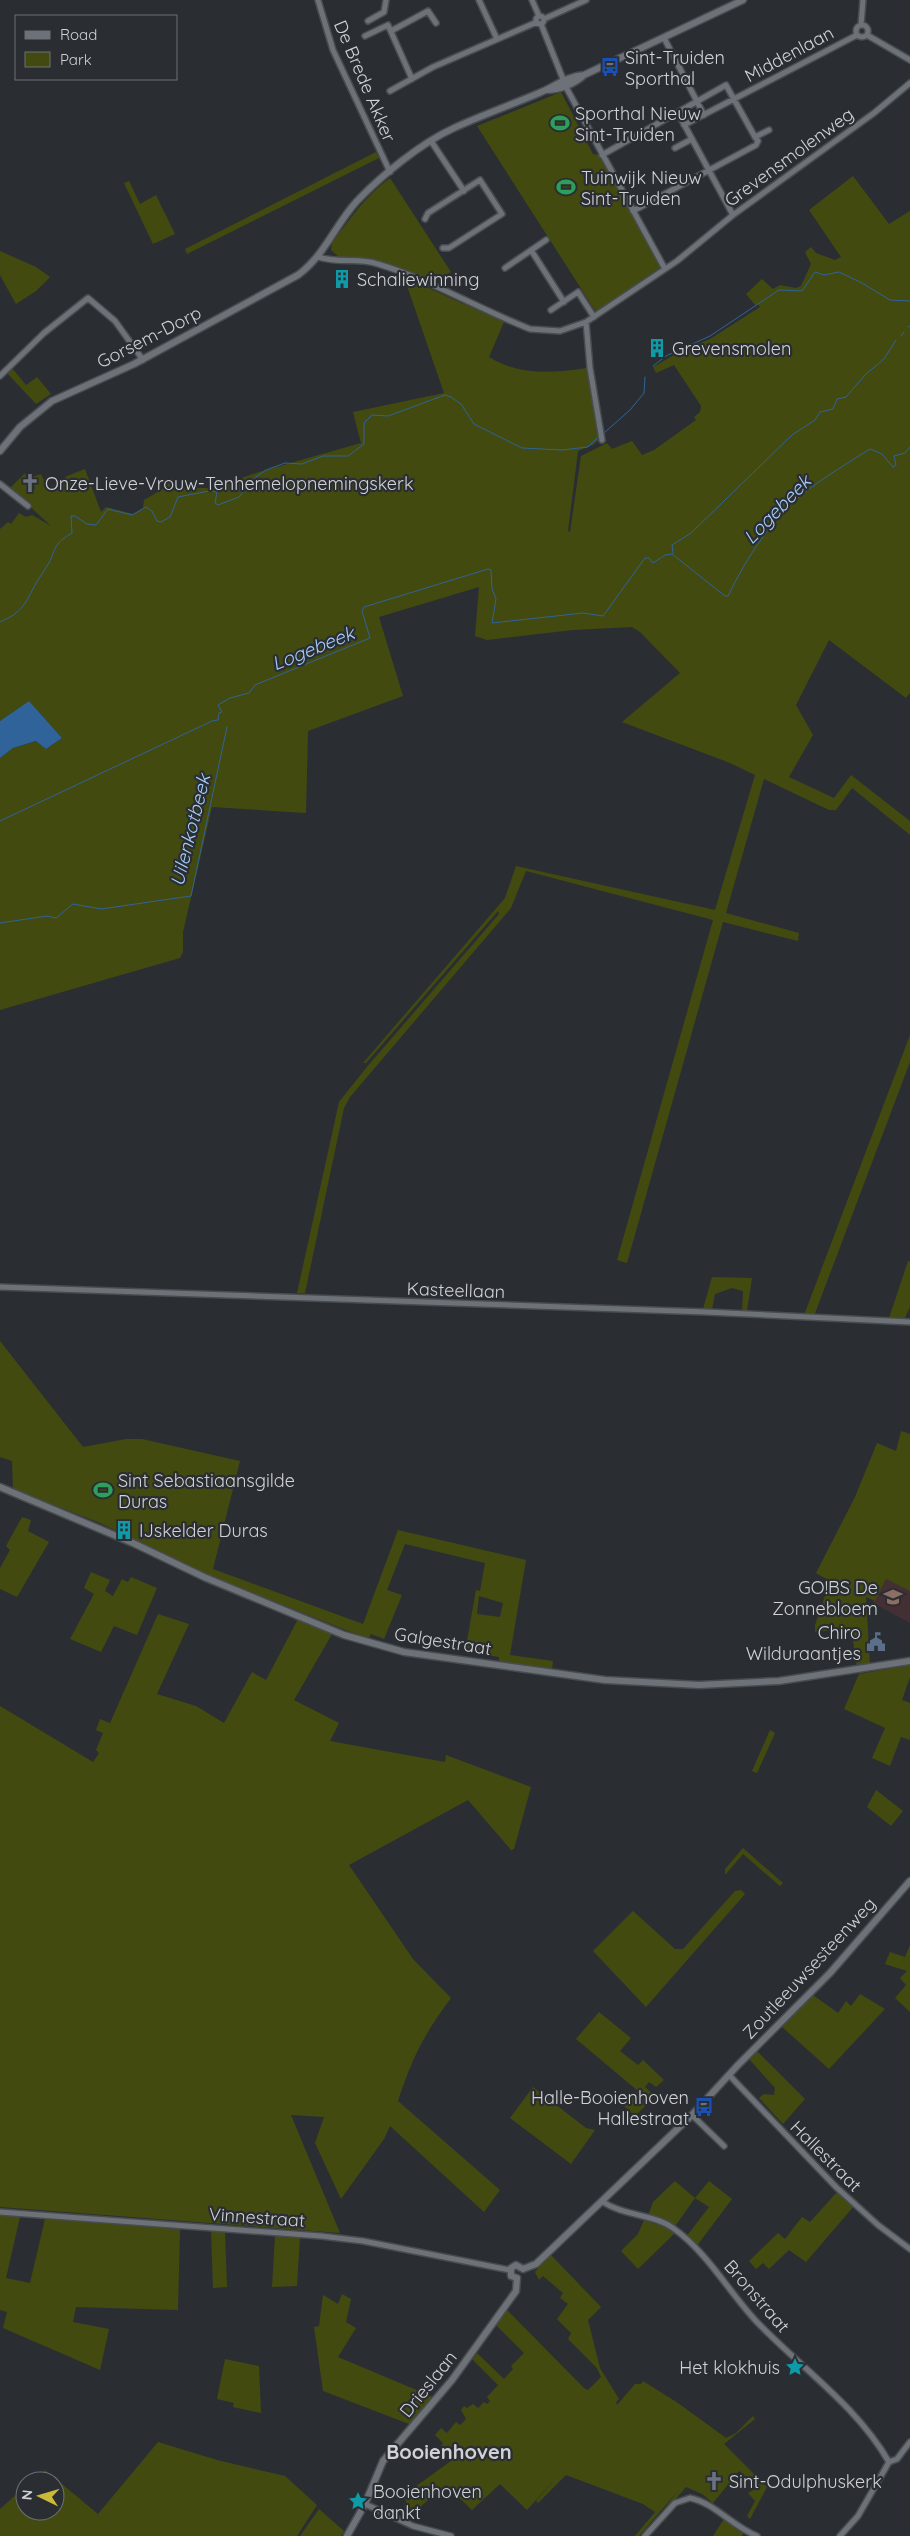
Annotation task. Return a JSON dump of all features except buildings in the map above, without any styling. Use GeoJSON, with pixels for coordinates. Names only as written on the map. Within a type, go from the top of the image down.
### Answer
{"type":"FeatureCollection","features":[{"type":"Feature","properties":{"kind":"street","name":"De Brede Akker"},"geometry":{"type":"LineString","coordinates":[[318,0],[333,50],[390,172]]}},
{"type":"Feature","properties":{"kind":"street"},"geometry":{"type":"LineString","coordinates":[[368,20],[384,12],[386,0]]}},
{"type":"Feature","properties":{"kind":"street"},"geometry":{"type":"LineString","coordinates":[[480,0],[497,39]]}},
{"type":"Feature","properties":{"kind":"street"},"geometry":{"type":"LineString","coordinates":[[532,0],[565,83],[602,155],[665,269]]}},
{"type":"Feature","properties":{"kind":"street"},"geometry":{"type":"LineString","coordinates":[[390,91],[497,39],[586,0]]}},
{"type":"Feature","properties":{"kind":"street","name":"Gorsem-Dorp"},"geometry":{"type":"LineString","coordinates":[[0,451],[20,427],[52,401],[142,360],[288,282],[306,269],[318,257],[352,206],[390,172],[431,141],[453,128],[584,75],[743,0]]}},
{"type":"Feature","properties":{"kind":"street"},"geometry":{"type":"LineString","coordinates":[[864,0],[861,25],[856,29],[857,34],[861,37],[867,35],[910,60]]}},
{"type":"Feature","properties":{"kind":"street"},"geometry":{"type":"LineString","coordinates":[[391,31],[428,11],[436,23]]}},
{"type":"Feature","properties":{"kind":"street"},"geometry":{"type":"LineString","coordinates":[[365,36],[388,25],[412,79]]}},
{"type":"Feature","properties":{"kind":"street"},"geometry":{"type":"LineString","coordinates":[[861,25],[867,28],[867,35]]}},
{"type":"Feature","properties":{"kind":"street","name":"Middenlaan"},"geometry":{"type":"LineString","coordinates":[[684,125],[857,34]]}},
{"type":"Feature","properties":{"kind":"street"},"geometry":{"type":"LineString","coordinates":[[664,38],[704,114]]}},
{"type":"Feature","properties":{"kind":"street","name":"Grevensmolenweg"},"geometry":{"type":"LineString","coordinates":[[318,257],[333,262],[362,261],[379,264],[420,279],[530,329],[546,332],[560,331],[586,322],[665,269],[733,215],[874,113],[910,83]]}},
{"type":"Feature","properties":{"kind":"street","name":"Middenlaan"},"geometry":{"type":"LineString","coordinates":[[602,155],[726,85],[734,98]]}},
{"type":"Feature","properties":{"kind":"street"},"geometry":{"type":"LineString","coordinates":[[633,211],[756,145],[758,141],[756,136],[734,98]]}},
{"type":"Feature","properties":{"kind":"street"},"geometry":{"type":"LineString","coordinates":[[678,113],[733,215]]}},
{"type":"Feature","properties":{"kind":"street"},"geometry":{"type":"LineString","coordinates":[[756,136],[769,130]]}},
{"type":"Feature","properties":{"kind":"street"},"geometry":{"type":"LineString","coordinates":[[675,148],[692,139]]}},
{"type":"Feature","properties":{"kind":"street"},"geometry":{"type":"LineString","coordinates":[[431,141],[464,191]]}},
{"type":"Feature","properties":{"kind":"street"},"geometry":{"type":"LineString","coordinates":[[424,219],[428,213],[480,180],[502,214],[449,248],[443,248]]}},
{"type":"Feature","properties":{"kind":"street"},"geometry":{"type":"LineString","coordinates":[[505,268],[546,240]]}},
{"type":"Feature","properties":{"kind":"street"},"geometry":{"type":"LineString","coordinates":[[531,250],[564,302]]}},
{"type":"Feature","properties":{"kind":"street"},"geometry":{"type":"LineString","coordinates":[[551,310],[578,292],[594,317]]}},
{"type":"Feature","properties":{"kind":"street"},"geometry":{"type":"LineString","coordinates":[[0,376],[44,333],[88,298],[115,321],[142,360]]}},
{"type":"Feature","properties":{"kind":"street"},"geometry":{"type":"LineString","coordinates":[[586,322],[590,368],[602,440]]}},
{"type":"Feature","properties":{"kind":"street"},"geometry":{"type":"LineString","coordinates":[[0,484],[28,506]]}},
{"type":"Feature","properties":{"kind":"street","name":"Kasteellaan"},"geometry":{"type":"LineString","coordinates":[[0,1287],[706,1312],[910,1322]]}},
{"type":"Feature","properties":{"kind":"street","name":"Galgestraat"},"geometry":{"type":"LineString","coordinates":[[0,1487],[133,1543],[204,1577],[344,1635],[399,1651],[605,1680],[699,1686],[779,1681],[910,1661]]}},
{"type":"Feature","properties":{"kind":"street","name":"Zoutleeuwsesteenweg"},"geometry":{"type":"LineString","coordinates":[[729,2075],[830,1973],[910,1880]]}},
{"type":"Feature","properties":{"kind":"street"},"geometry":{"type":"LineString","coordinates":[[523,2269],[536,2264],[603,2202],[729,2075]]}},
{"type":"Feature","properties":{"kind":"street","name":"Hallestraat"},"geometry":{"type":"LineString","coordinates":[[729,2075],[836,2187],[878,2225],[910,2249]]}},
{"type":"Feature","properties":{"kind":"street"},"geometry":{"type":"LineString","coordinates":[[692,2114],[724,2146]]}},
{"type":"Feature","properties":{"kind":"street","name":"Bronstraat"},"geometry":{"type":"LineString","coordinates":[[603,2202],[611,2207],[665,2224],[679,2232],[720,2274],[758,2323],[826,2385],[852,2413],[889,2462]]}},
{"type":"Feature","properties":{"kind":"street","name":"Vinnestraat"},"geometry":{"type":"LineString","coordinates":[[0,2212],[321,2236],[363,2241],[510,2270]]}},
{"type":"Feature","properties":{"kind":"street"},"geometry":{"type":"LineString","coordinates":[[516,2265],[523,2269],[522,2274],[517,2278],[511,2276],[510,2270],[516,2265]]}},
{"type":"Feature","properties":{"kind":"street","name":"Drieslaan"},"geometry":{"type":"LineString","coordinates":[[347,2536],[365,2504],[383,2461],[467,2361],[516,2290],[517,2278]]}},
{"type":"Feature","properties":{"kind":"street"},"geometry":{"type":"LineString","coordinates":[[840,2536],[865,2504],[889,2462],[897,2459],[910,2442]]}},
{"type":"Feature","properties":{"kind":"street"},"geometry":{"type":"LineString","coordinates":[[645,2536],[675,2503],[690,2498],[706,2504],[739,2528],[757,2536]]}},
{"type":"Feature","properties":{"kind":"street"},"geometry":{"type":"LineString","coordinates":[[365,2504],[413,2526],[451,2536]]}},
{"type":"Feature","properties":{"kind":"shaded area","name":"GO!BS De Zonnebloem"},"geometry":{"type":"Polygon","coordinates":[[[886,1579],[910,1591],[910,1623],[873,1603],[886,1579]]]}},
{"type":"Feature","properties":{"kind":"green space","name":"Tuinwijk Nieuw Sint-Truiden"},"geometry":{"type":"Polygon","coordinates":[[[561,92],[593,154],[600,155],[661,267],[596,312],[477,126],[561,92]]]}},
{"type":"Feature","properties":{"kind":"green space"},"geometry":{"type":"Polygon","coordinates":[[[376,152],[379,158],[187,254],[185,249],[376,152]]]}},
{"type":"Feature","properties":{"kind":"green space"},"geometry":{"type":"Polygon","coordinates":[[[853,176],[889,224],[910,211],[910,693],[906,698],[829,640],[796,705],[813,735],[789,777],[834,798],[851,775],[910,821],[910,835],[852,788],[836,810],[829,810],[764,779],[726,913],[799,933],[798,941],[723,922],[627,1263],[617,1260],[713,920],[526,871],[511,908],[350,1097],[344,1108],[305,1293],[297,1293],[339,1102],[499,914],[498,911],[366,1063],[363,1063],[505,898],[516,866],[715,910],[755,775],[730,763],[622,722],[680,673],[640,632],[632,627],[573,630],[487,640],[475,636],[479,587],[379,617],[403,696],[308,731],[306,813],[212,807],[183,932],[183,952],[180,958],[0,1010],[0,758],[13,748],[37,741],[46,749],[62,738],[29,701],[0,721],[0,529],[8,522],[11,524],[19,513],[26,517],[32,515],[51,526],[10,488],[25,473],[30,491],[35,489],[32,477],[41,474],[48,489],[67,476],[85,469],[101,512],[106,507],[133,514],[143,508],[144,500],[161,490],[173,478],[176,488],[213,488],[259,472],[361,443],[353,412],[444,393],[404,277],[504,322],[489,357],[501,363],[537,372],[587,368],[599,440],[593,445],[578,451],[568,531],[570,532],[581,456],[607,443],[612,449],[632,441],[642,455],[654,450],[696,420],[694,417],[700,412],[701,406],[674,365],[656,373],[653,367],[681,351],[710,339],[760,307],[758,304],[755,305],[746,294],[762,279],[773,289],[780,285],[796,288],[801,286],[811,264],[805,252],[811,247],[816,253],[835,260],[841,257],[809,210],[853,176]]]}},
{"type":"Feature","properties":{"kind":"green space"},"geometry":{"type":"Polygon","coordinates":[[[390,178],[451,272],[433,282],[374,260],[360,257],[341,259],[331,250],[332,243],[358,208],[390,178]]]}},
{"type":"Feature","properties":{"kind":"green space"},"geometry":{"type":"Polygon","coordinates":[[[129,181],[140,204],[156,195],[175,234],[153,244],[124,183],[129,181]]]}},
{"type":"Feature","properties":{"kind":"green space"},"geometry":{"type":"Polygon","coordinates":[[[0,251],[36,267],[50,277],[36,291],[16,304],[0,275],[0,251]]]}},
{"type":"Feature","properties":{"kind":"green space"},"geometry":{"type":"Polygon","coordinates":[[[11,367],[26,385],[37,377],[51,394],[36,404],[6,372],[11,367]]]}},
{"type":"Feature","properties":{"kind":"green space"},"geometry":{"type":"Polygon","coordinates":[[[910,1035],[910,1062],[814,1316],[804,1315],[910,1035]]]}},
{"type":"Feature","properties":{"kind":"green space"},"geometry":{"type":"Polygon","coordinates":[[[908,1261],[910,1261],[910,1307],[904,1320],[889,1318],[908,1261]]]}},
{"type":"Feature","properties":{"kind":"green space"},"geometry":{"type":"Polygon","coordinates":[[[712,1277],[752,1278],[747,1311],[742,1311],[743,1291],[732,1288],[715,1294],[712,1310],[703,1309],[712,1277]]]}},
{"type":"Feature","properties":{"kind":"green space"},"geometry":{"type":"Polygon","coordinates":[[[0,1341],[83,1447],[126,1439],[142,1439],[240,1461],[213,1569],[363,1624],[398,1530],[526,1560],[510,1655],[553,1661],[552,1670],[499,1662],[499,1657],[465,1652],[476,1590],[480,1591],[485,1563],[405,1544],[387,1590],[402,1595],[384,1639],[371,1634],[368,1639],[201,1572],[100,1523],[13,1489],[12,1461],[0,1457],[0,1341]],[[479,1596],[477,1614],[500,1617],[503,1603],[479,1596]]]}},
{"type":"Feature","properties":{"kind":"green space"},"geometry":{"type":"Polygon","coordinates":[[[901,1431],[910,1434],[910,1591],[886,1579],[875,1601],[866,1597],[870,1666],[857,1668],[851,1628],[815,1632],[815,1625],[830,1581],[816,1573],[855,1497],[877,1443],[896,1451],[901,1431]]]}},
{"type":"Feature","properties":{"kind":"green space"},"geometry":{"type":"Polygon","coordinates":[[[22,1517],[31,1520],[28,1531],[49,1542],[17,1597],[0,1589],[0,1568],[10,1550],[6,1546],[22,1517]]]}},
{"type":"Feature","properties":{"kind":"green space"},"geometry":{"type":"Polygon","coordinates":[[[91,1572],[110,1580],[105,1591],[113,1596],[122,1579],[128,1582],[131,1577],[157,1588],[137,1635],[114,1626],[101,1652],[70,1639],[94,1594],[84,1588],[91,1572]]]}},
{"type":"Feature","properties":{"kind":"green space"},"geometry":{"type":"Polygon","coordinates":[[[158,1614],[189,1624],[157,1694],[196,1706],[224,1723],[252,1672],[266,1680],[298,1619],[332,1634],[294,1700],[339,1723],[330,1741],[445,1762],[446,1755],[531,1787],[514,1849],[511,1850],[468,1800],[349,1865],[413,1959],[451,1998],[433,2023],[420,2047],[408,2072],[398,2101],[500,2190],[484,2212],[390,2126],[384,2139],[341,2199],[315,2143],[324,2117],[291,2115],[340,2233],[0,2207],[0,1706],[93,1762],[99,1753],[96,1750],[103,1733],[96,1730],[100,1719],[110,1723],[158,1614]]]}},
{"type":"Feature","properties":{"kind":"green space"},"geometry":{"type":"Polygon","coordinates":[[[910,1665],[910,1677],[902,1700],[910,1703],[910,1740],[901,1737],[890,1766],[872,1758],[885,1728],[844,1709],[859,1674],[910,1665]]]}},
{"type":"Feature","properties":{"kind":"green space"},"geometry":{"type":"Polygon","coordinates":[[[770,1730],[775,1733],[757,1773],[752,1771],[770,1730]]]}},
{"type":"Feature","properties":{"kind":"green space"},"geometry":{"type":"Polygon","coordinates":[[[876,1790],[903,1811],[891,1826],[867,1807],[876,1790]]]}},
{"type":"Feature","properties":{"kind":"green space"},"geometry":{"type":"Polygon","coordinates":[[[743,1848],[783,1883],[780,1886],[743,1854],[725,1875],[725,1869],[743,1848]]]}},
{"type":"Feature","properties":{"kind":"green space"},"geometry":{"type":"Polygon","coordinates":[[[741,1890],[745,1894],[646,2007],[593,1951],[633,1911],[675,1949],[683,1949],[735,1891],[741,1890]]]}},
{"type":"Feature","properties":{"kind":"green space"},"geometry":{"type":"Polygon","coordinates":[[[910,1945],[910,2012],[895,1998],[906,1985],[900,1978],[907,1971],[885,1964],[890,1952],[905,1957],[910,1945]]]}},
{"type":"Feature","properties":{"kind":"green space"},"geometry":{"type":"Polygon","coordinates":[[[860,1994],[885,2009],[829,2069],[781,2026],[813,1995],[838,2013],[846,2001],[851,2006],[860,1994]]]}},
{"type":"Feature","properties":{"kind":"green space"},"geometry":{"type":"Polygon","coordinates":[[[599,2012],[631,2038],[620,2051],[638,2065],[643,2060],[664,2080],[656,2087],[649,2082],[645,2087],[655,2096],[635,2116],[624,2106],[638,2091],[576,2039],[599,2012]]]}},
{"type":"Feature","properties":{"kind":"green space"},"geometry":{"type":"Polygon","coordinates":[[[757,2051],[805,2099],[783,2124],[759,2098],[764,2094],[774,2095],[775,2088],[749,2059],[757,2051]]]}},
{"type":"Feature","properties":{"kind":"green space"},"geometry":{"type":"Polygon","coordinates":[[[533,2087],[586,2128],[595,2130],[571,2164],[510,2118],[533,2087]]]}},
{"type":"Feature","properties":{"kind":"green space"},"geometry":{"type":"Polygon","coordinates":[[[675,2181],[695,2198],[676,2225],[648,2216],[653,2202],[675,2181]]]}},
{"type":"Feature","properties":{"kind":"green space"},"geometry":{"type":"Polygon","coordinates":[[[709,2181],[732,2199],[696,2247],[686,2237],[709,2207],[695,2198],[709,2181]]]}},
{"type":"Feature","properties":{"kind":"green space"},"geometry":{"type":"Polygon","coordinates":[[[837,2192],[854,2206],[806,2262],[789,2250],[769,2269],[763,2263],[756,2269],[749,2261],[778,2233],[785,2239],[802,2217],[810,2222],[837,2192]]]}},
{"type":"Feature","properties":{"kind":"green space"},"geometry":{"type":"Polygon","coordinates":[[[0,2214],[20,2217],[6,2278],[30,2283],[45,2219],[180,2229],[178,2310],[76,2307],[73,2322],[109,2329],[100,2370],[3,2328],[7,2312],[0,2310],[0,2214]]]}},
{"type":"Feature","properties":{"kind":"green space"},"geometry":{"type":"Polygon","coordinates":[[[644,2220],[675,2233],[638,2269],[621,2251],[638,2234],[644,2220]]]}},
{"type":"Feature","properties":{"kind":"green space"},"geometry":{"type":"Polygon","coordinates":[[[211,2231],[225,2232],[227,2287],[213,2288],[211,2231]]]}},
{"type":"Feature","properties":{"kind":"green space"},"geometry":{"type":"Polygon","coordinates":[[[275,2236],[300,2237],[297,2286],[272,2287],[275,2236]]]}},
{"type":"Feature","properties":{"kind":"green space"},"geometry":{"type":"Polygon","coordinates":[[[550,2254],[601,2307],[588,2320],[600,2368],[619,2399],[616,2402],[617,2405],[635,2384],[641,2384],[643,2381],[678,2403],[726,2438],[736,2433],[753,2416],[755,2419],[724,2444],[767,2487],[750,2519],[747,2516],[755,2501],[748,2493],[755,2489],[755,2485],[739,2471],[713,2503],[702,2494],[686,2487],[643,2536],[678,2491],[639,2536],[635,2536],[655,2512],[643,2504],[566,2475],[538,2503],[536,2501],[555,2479],[527,2510],[500,2484],[472,2510],[446,2485],[414,2512],[404,2507],[407,2504],[405,2499],[417,2491],[415,2487],[455,2458],[441,2446],[443,2443],[435,2435],[441,2428],[447,2433],[456,2422],[460,2425],[466,2419],[461,2410],[464,2406],[467,2408],[473,2404],[478,2408],[484,2402],[487,2404],[490,2401],[487,2397],[498,2385],[472,2359],[477,2353],[504,2379],[513,2369],[511,2366],[524,2353],[496,2325],[507,2310],[584,2388],[588,2390],[601,2377],[597,2368],[568,2339],[571,2333],[557,2319],[568,2304],[560,2298],[563,2293],[543,2276],[539,2280],[535,2272],[550,2254]]]}},
{"type":"Feature","properties":{"kind":"green space"},"geometry":{"type":"Polygon","coordinates":[[[342,2294],[351,2299],[346,2322],[356,2328],[338,2357],[433,2397],[409,2424],[323,2391],[314,2327],[319,2326],[323,2295],[338,2304],[342,2294]]]}},
{"type":"Feature","properties":{"kind":"green space"},"geometry":{"type":"Polygon","coordinates":[[[225,2359],[259,2366],[261,2413],[233,2407],[234,2403],[217,2399],[225,2359]]]}},
{"type":"Feature","properties":{"kind":"green space"},"geometry":{"type":"Polygon","coordinates":[[[158,2442],[217,2460],[285,2476],[317,2505],[297,2536],[0,2536],[0,2509],[15,2496],[15,2521],[65,2521],[65,2487],[98,2514],[158,2442]]]}},
{"type":"Feature","properties":{"kind":"green space"},"geometry":{"type":"Polygon","coordinates":[[[319,2509],[344,2531],[341,2536],[300,2536],[319,2509]]]}},
{"type":"Feature","properties":{"kind":"green space"},"geometry":{"type":"Polygon","coordinates":[[[724,2519],[744,2532],[742,2536],[713,2536],[724,2519]]]}},
{"type":"Feature","properties":{"kind":"water"},"geometry":{"type":"Polygon","coordinates":[[[29,701],[62,738],[46,749],[36,741],[13,748],[0,758],[0,721],[29,701]]]}},
{"type":"Feature","properties":{"kind":"waterway"},"geometry":{"type":"LineString","coordinates":[[653,366],[666,356],[710,336],[779,290],[802,291],[815,272],[824,275],[839,272],[890,300],[910,301]]}},
{"type":"Feature","properties":{"kind":"waterway","name":"Logebeek"},"geometry":{"type":"LineString","coordinates":[[901,336],[904,332]]}},
{"type":"Feature","properties":{"kind":"waterway","name":"Logebeek"},"geometry":{"type":"LineString","coordinates":[[673,553],[672,545],[691,533],[792,435],[815,420],[820,412],[833,409],[837,399],[846,397],[866,374],[884,359],[896,340]]}},
{"type":"Feature","properties":{"kind":"waterway"},"geometry":{"type":"LineString","coordinates":[[604,433],[630,410],[644,393],[645,377]]}},
{"type":"Feature","properties":{"kind":"waterway"},"geometry":{"type":"LineString","coordinates":[[0,622],[14,615],[26,602],[57,546],[72,533],[71,516],[75,516],[87,524],[96,525],[108,509],[132,515],[146,507],[152,511],[157,521],[161,522],[170,517],[178,497],[209,491],[217,492],[215,503],[218,505],[239,497],[256,477],[266,470],[285,463],[302,464],[323,456],[348,456],[364,444],[364,423],[372,415],[388,416],[445,395],[461,404],[474,424],[522,448],[562,450],[588,447],[598,437]]}},
{"type":"Feature","properties":{"kind":"waterway","name":"Logebeek"},"geometry":{"type":"LineString","coordinates":[[0,821],[212,721],[218,720],[219,713],[222,712],[218,705],[230,698],[249,693],[255,685],[370,638],[362,611],[364,607],[488,569],[491,570],[492,589],[496,599],[492,623],[583,613],[603,616],[645,558],[649,558],[653,563],[665,555],[672,554],[725,596],[728,596],[752,552],[762,538],[784,512],[809,489],[870,449],[882,454],[893,467],[896,465],[894,456],[905,453],[910,447]]}},
{"type":"Feature","properties":{"kind":"waterway","name":"Uilenkotbeek"},"geometry":{"type":"LineString","coordinates":[[0,923],[47,916],[56,918],[73,904],[101,909],[191,896],[227,727]]}},
{"type":"Feature","properties":{"kind":"place","name":"Sint-Truiden Sporthal"},"geometry":{"type":"Point","coordinates":[610,67]}},
{"type":"Feature","properties":{"kind":"place","name":"Sporthal Nieuw Sint-Truiden"},"geometry":{"type":"Point","coordinates":[560,123]}},
{"type":"Feature","properties":{"kind":"place","name":"Tuinwijk Nieuw Sint-Truiden"},"geometry":{"type":"Point","coordinates":[566,187]}},
{"type":"Feature","properties":{"kind":"place","name":"Schaliewinning"},"geometry":{"type":"Point","coordinates":[342,279]}},
{"type":"Feature","properties":{"kind":"place","name":"Grevensmolen"},"geometry":{"type":"Point","coordinates":[657,348]}},
{"type":"Feature","properties":{"kind":"place","name":"Onze-Lieve-Vrouw-Tenhemelopnemingskerk"},"geometry":{"type":"Point","coordinates":[30,483]}},
{"type":"Feature","properties":{"kind":"place","name":"Sint Sebastiaansgilde Duras"},"geometry":{"type":"Point","coordinates":[103,1490]}},
{"type":"Feature","properties":{"kind":"place","name":"IJskelder Duras"},"geometry":{"type":"Point","coordinates":[124,1530]}},
{"type":"Feature","properties":{"kind":"place","name":"GO!BS De Zonnebloem"},"geometry":{"type":"Point","coordinates":[893,1597]}},
{"type":"Feature","properties":{"kind":"place","name":"Chiro Wilduraantjes"},"geometry":{"type":"Point","coordinates":[876,1642]}},
{"type":"Feature","properties":{"kind":"place","name":"Halle-Booienhoven Hallestraat"},"geometry":{"type":"Point","coordinates":[704,2107]}},
{"type":"Feature","properties":{"kind":"place","name":"Het klokhuis"},"geometry":{"type":"Point","coordinates":[795,2367]}},
{"type":"Feature","properties":{"kind":"place","name":"Sint-Odulphuskerk"},"geometry":{"type":"Point","coordinates":[714,2481]}},
{"type":"Feature","properties":{"kind":"place","name":"Booienhoven dankt"},"geometry":{"type":"Point","coordinates":[358,2501]}},
{"type":"Feature","properties":{"kind":"district","name":"Booienhoven"},"geometry":{"type":"Point","coordinates":[449,2451]}}]}
